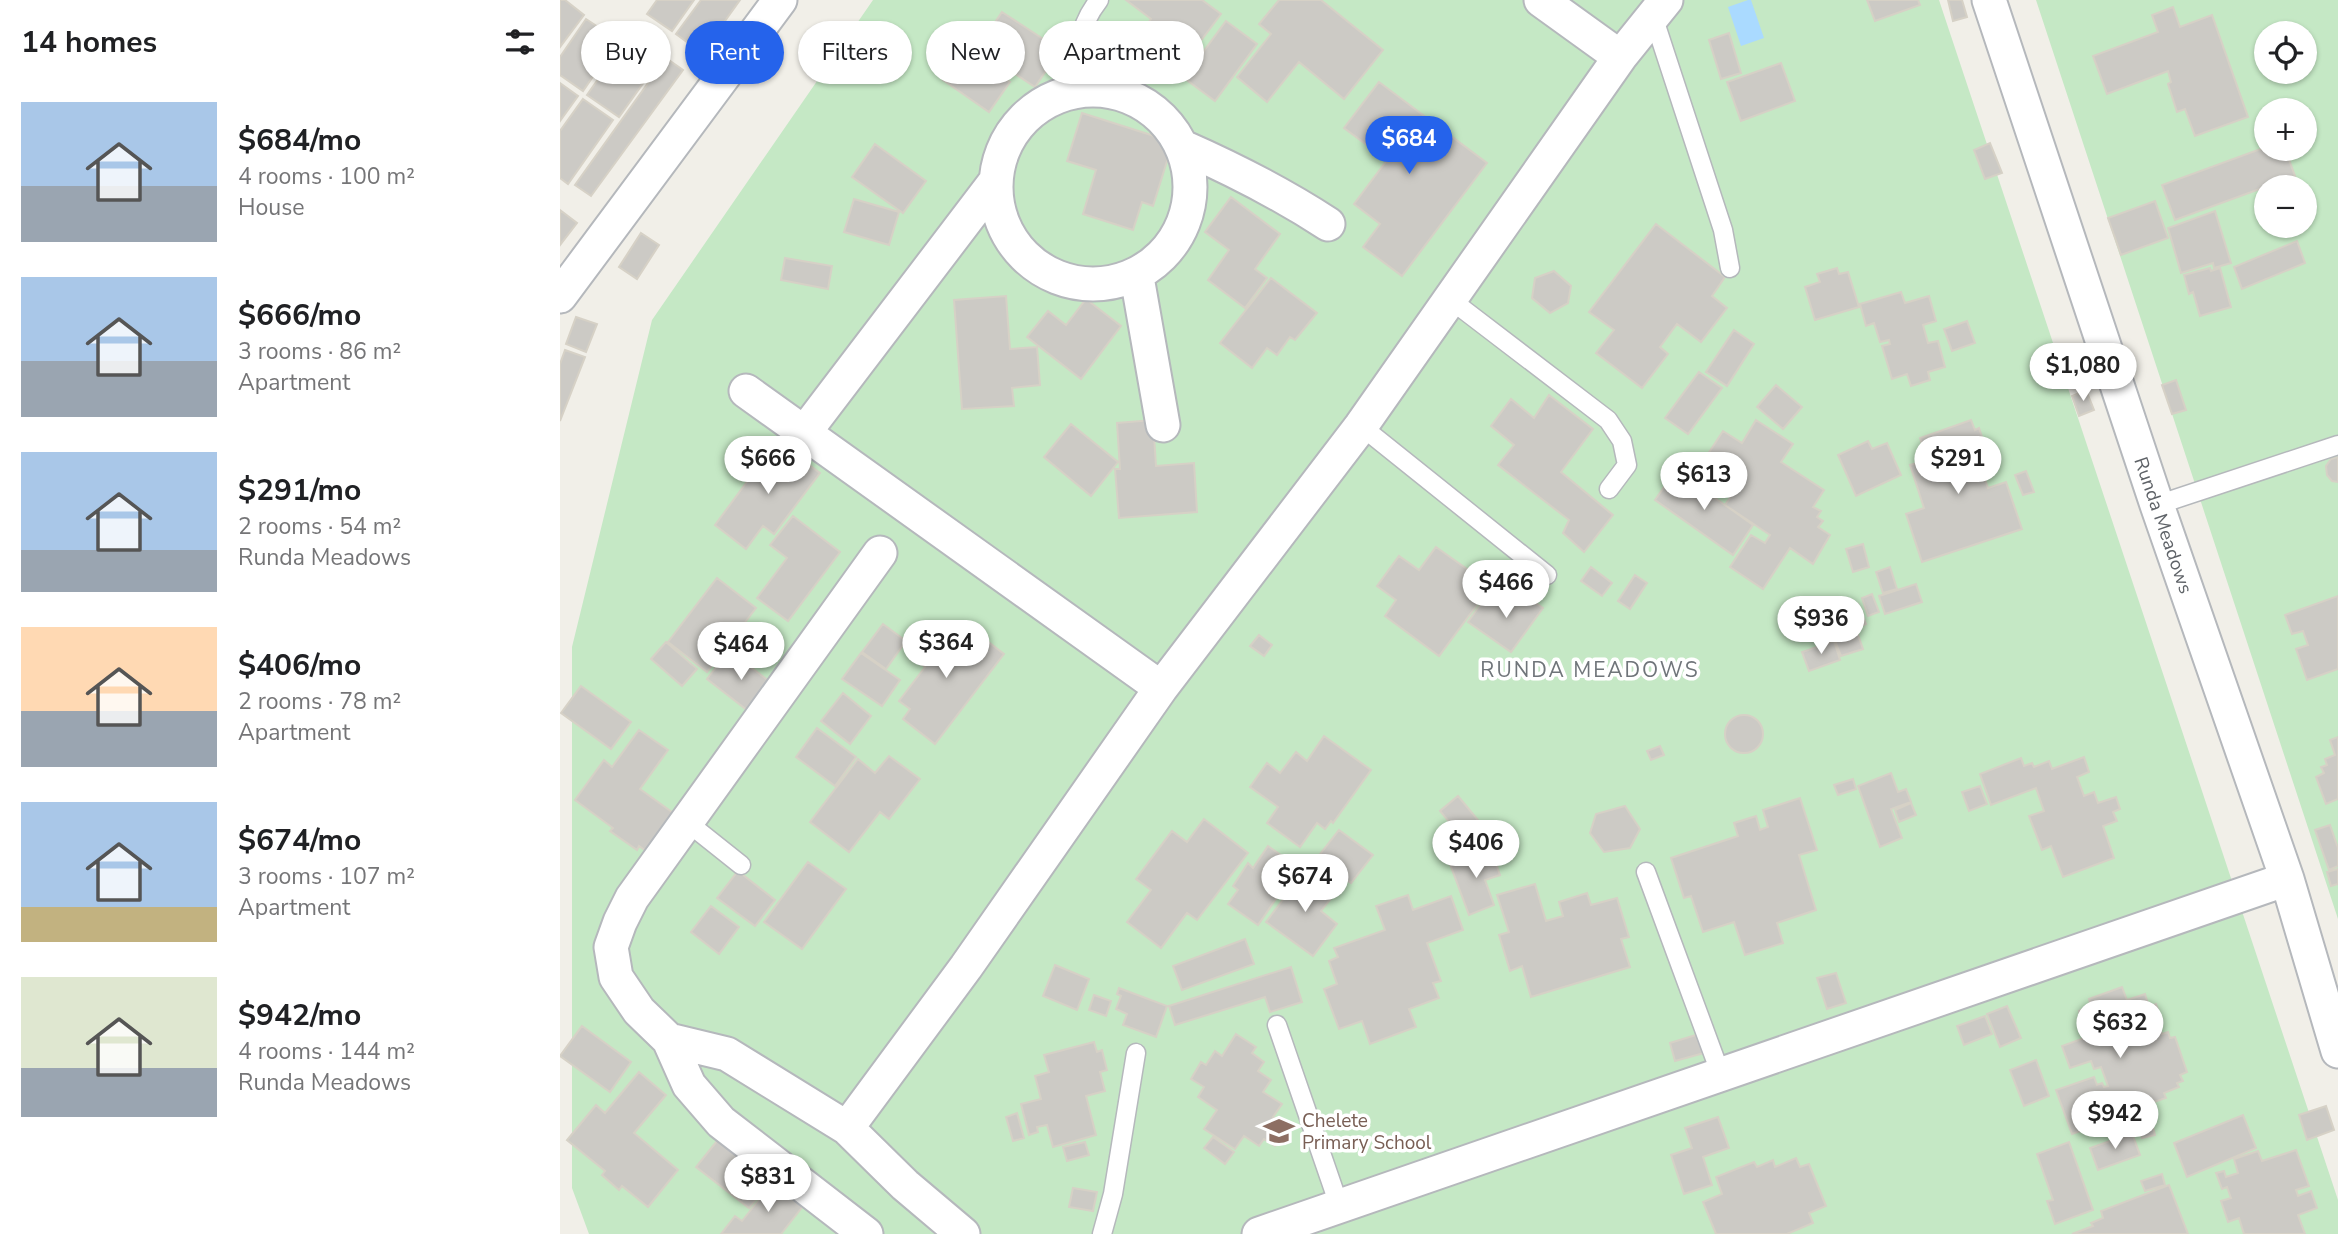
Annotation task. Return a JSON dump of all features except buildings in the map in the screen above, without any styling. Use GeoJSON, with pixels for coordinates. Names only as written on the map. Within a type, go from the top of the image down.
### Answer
{"type":"FeatureCollection","features":[{"type":"Feature","properties":{"kind":"street"},"geometry":{"type":"LineString","coordinates":[[560,296],[780,0]]}},
{"type":"Feature","properties":{"kind":"street"},"geometry":{"type":"LineString","coordinates":[[1541,0],[1620,57]]}},
{"type":"Feature","properties":{"kind":"street","name":"Runda Meadows"},"geometry":{"type":"LineString","coordinates":[[1989,0],[2157,505],[2287,879],[2338,1051]]}},
{"type":"Feature","properties":{"kind":"street"},"geometry":{"type":"LineString","coordinates":[[847,1128],[965,967],[1161,688],[1362,426],[1620,57],[1660,8]]}},
{"type":"Feature","properties":{"kind":"street"},"geometry":{"type":"LineString","coordinates":[[1088,87],[1104,87],[1131,97],[1162,117],[1183,147],[1191,190],[1180,233],[1151,267],[1137,277],[1111,285],[1067,283],[1028,262],[1003,226],[996,182],[1005,146],[1027,116],[1058,96],[1088,87]]}},
{"type":"Feature","properties":{"kind":"street"},"geometry":{"type":"LineString","coordinates":[[1183,147],[1299,205],[1328,225]]}},
{"type":"Feature","properties":{"kind":"street"},"geometry":{"type":"LineString","coordinates":[[804,433],[996,182]]}},
{"type":"Feature","properties":{"kind":"street"},"geometry":{"type":"LineString","coordinates":[[1137,277],[1163,425]]}},
{"type":"Feature","properties":{"kind":"street"},"geometry":{"type":"LineString","coordinates":[[746,391],[1161,688]]}},
{"type":"Feature","properties":{"kind":"street"},"geometry":{"type":"LineString","coordinates":[[866,1234],[721,1122],[689,1085],[669,1040],[639,1011],[616,977],[611,947],[632,898],[880,553]]}},
{"type":"Feature","properties":{"kind":"street"},"geometry":{"type":"LineString","coordinates":[[1259,1234],[2287,879]]}},
{"type":"Feature","properties":{"kind":"street"},"geometry":{"type":"LineString","coordinates":[[669,1040],[727,1054],[847,1128],[905,1185],[963,1234]]}},
{"type":"Feature","properties":{"kind":"lane"},"geometry":{"type":"LineString","coordinates":[[1088,87],[1079,44],[1083,25],[1099,0]]}},
{"type":"Feature","properties":{"kind":"lane"},"geometry":{"type":"LineString","coordinates":[[1660,8],[1723,230],[1730,268]]}},
{"type":"Feature","properties":{"kind":"lane"},"geometry":{"type":"LineString","coordinates":[[1451,300],[1608,420],[1622,441],[1627,465],[1609,489]]}},
{"type":"Feature","properties":{"kind":"lane"},"geometry":{"type":"LineString","coordinates":[[1362,426],[1547,575]]}},
{"type":"Feature","properties":{"kind":"lane"},"geometry":{"type":"LineString","coordinates":[[2157,505],[2338,445]]}},
{"type":"Feature","properties":{"kind":"lane"},"geometry":{"type":"LineString","coordinates":[[687,822],[741,865]]}},
{"type":"Feature","properties":{"kind":"lane"},"geometry":{"type":"LineString","coordinates":[[1646,872],[1721,1075]]}},
{"type":"Feature","properties":{"kind":"lane"},"geometry":{"type":"LineString","coordinates":[[1278,1025],[1340,1208]]}},
{"type":"Feature","properties":{"kind":"lane"},"geometry":{"type":"LineString","coordinates":[[1102,1234],[1113,1194],[1136,1053]]}},
{"type":"Feature","properties":{"kind":"green space"},"geometry":{"type":"Polygon","coordinates":[[[873,0],[1939,0],[2338,1200],[2338,1234],[589,1234],[572,1188],[572,647],[652,320],[815,84],[912,84],[912,21],[858,21],[873,0]]]}},
{"type":"Feature","properties":{"kind":"green space"},"geometry":{"type":"Polygon","coordinates":[[[2036,0],[2338,0],[2338,919],[2036,0]]]}},
{"type":"Feature","properties":{"kind":"water"},"geometry":{"type":"Polygon","coordinates":[[[1751,0],[1764,38],[1741,46],[1728,7],[1751,0]]]}},
{"type":"Feature","properties":{"kind":"place","name":"Chelete Primary School"},"geometry":{"type":"Point","coordinates":[1279,1131]}},
{"type":"Feature","properties":{"kind":"district","name":"RUNDA MEADOWS"},"geometry":{"type":"Point","coordinates":[1590,670]}}]}
